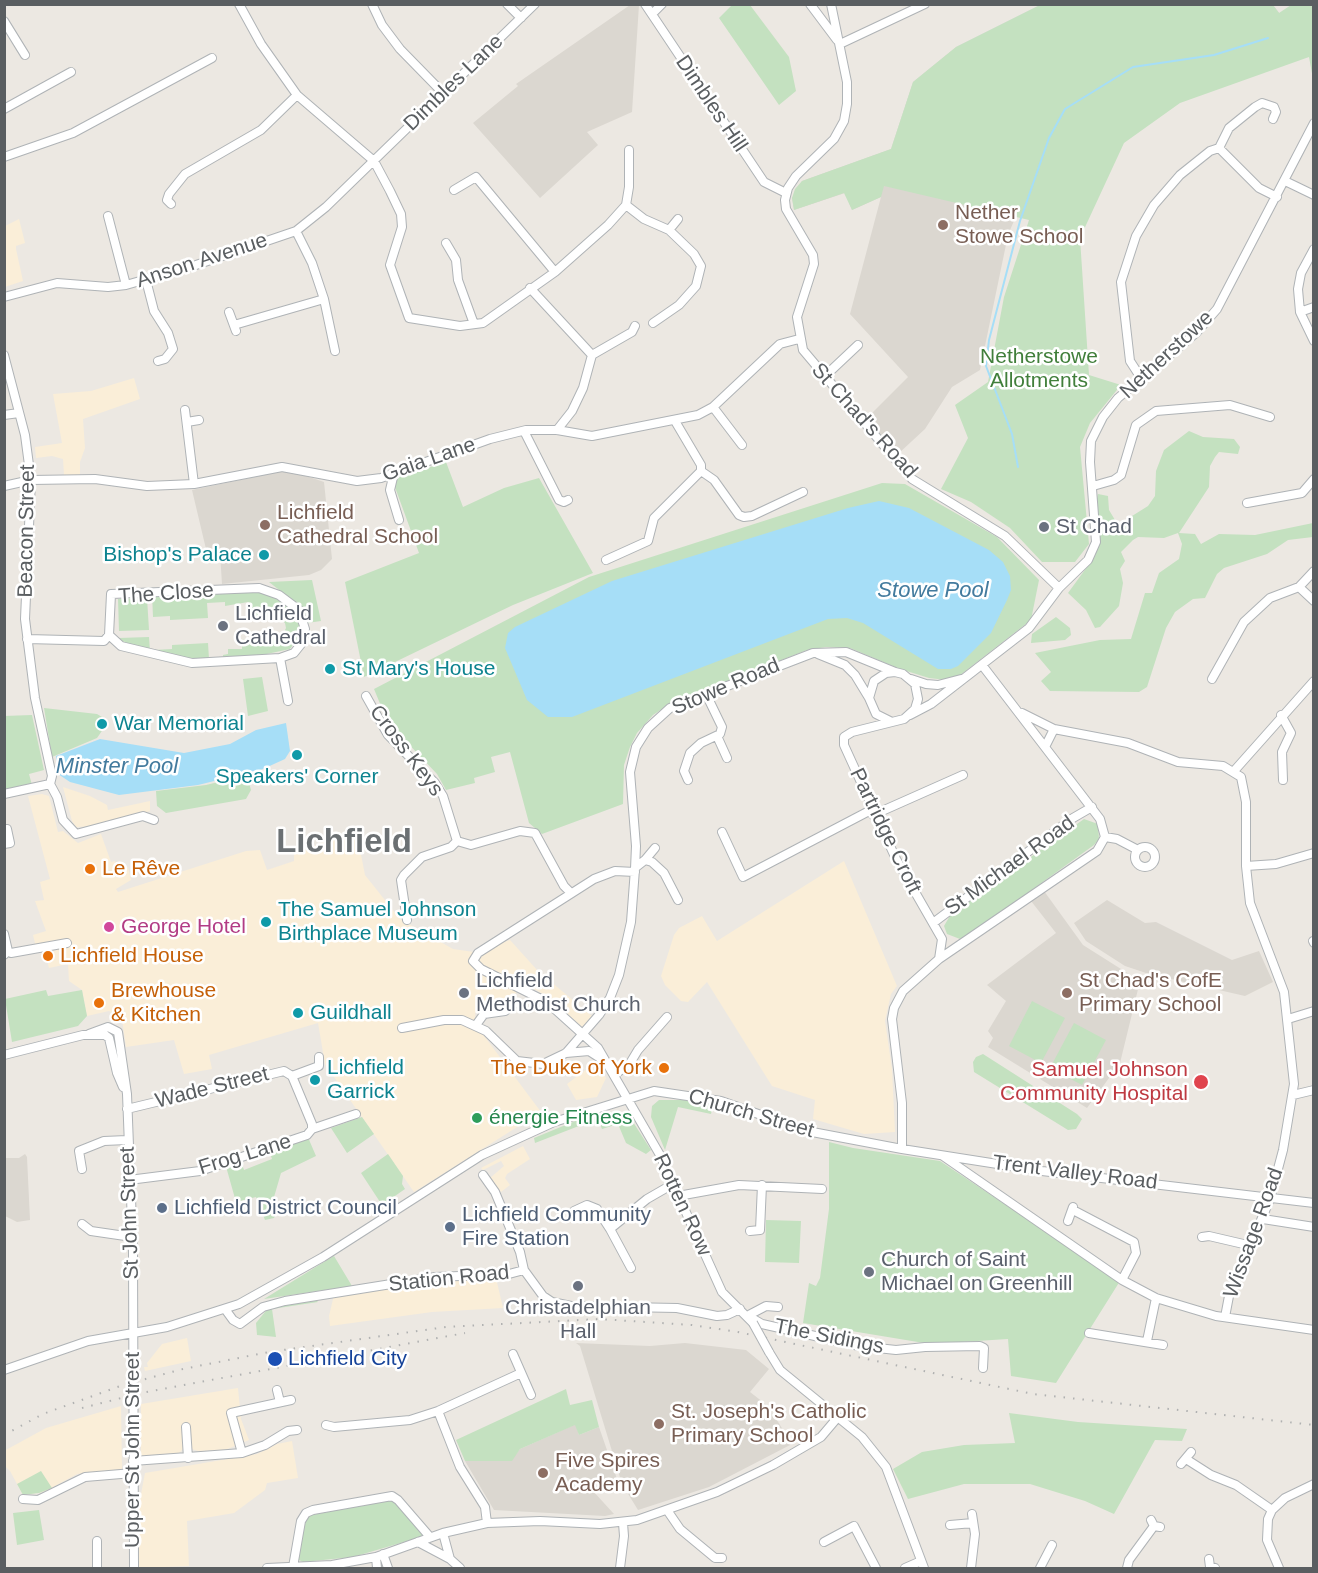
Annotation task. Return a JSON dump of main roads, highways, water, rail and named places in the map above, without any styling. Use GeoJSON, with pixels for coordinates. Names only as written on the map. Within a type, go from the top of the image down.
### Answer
{"type":"FeatureCollection","features":[{"type":"Feature","properties":{"kind":"water","name":"Stowe Pool"},"geometry":{"type":"Polygon","coordinates":[[[879,501],[909,508],[989,550],[1003,562],[1010,576],[1011,590],[991,633],[958,666],[951,669],[938,669],[863,623],[847,618],[828,619],[572,717],[548,717],[527,700],[505,648],[508,633],[515,627],[612,581],[848,508],[879,501]]]}},
{"type":"Feature","properties":{"kind":"water","name":"Minster Pool"},"geometry":{"type":"Polygon","coordinates":[[[286,723],[290,751],[285,759],[263,769],[198,785],[119,795],[70,782],[58,774],[56,756],[100,739],[184,753],[230,744],[256,730],[286,723]]]}},
{"type":"Feature","properties":{"kind":"waterway"},"geometry":{"type":"LineString","coordinates":[[1018,467],[1012,434],[986,366],[989,340],[1020,221],[1049,138],[1065,109],[1133,67],[1214,55],[1268,38]]}},
{"type":"Feature","properties":{"kind":"railway"},"geometry":{"type":"LineString","coordinates":[[4,1435],[43,1414],[123,1385],[183,1369],[269,1352],[446,1327],[599,1319],[692,1325],[738,1332],[1033,1394],[1314,1425]]}},
{"type":"Feature","properties":{"kind":"railway"},"geometry":{"type":"LineString","coordinates":[[82,1408],[141,1393],[465,1333]]}},
{"type":"Feature","properties":{"kind":"place","name":"Nether Stowe School"},"geometry":{"type":"Point","coordinates":[943,225]}},
{"type":"Feature","properties":{"kind":"place","name":"Lichfield Cathedral School"},"geometry":{"type":"Point","coordinates":[265,525]}},
{"type":"Feature","properties":{"kind":"place","name":"St Chad"},"geometry":{"type":"Point","coordinates":[1044,527]}},
{"type":"Feature","properties":{"kind":"place","name":"Bishop's Palace"},"geometry":{"type":"Point","coordinates":[264,555]}},
{"type":"Feature","properties":{"kind":"place","name":"Lichfield Cathedral"},"geometry":{"type":"Point","coordinates":[223,626]}},
{"type":"Feature","properties":{"kind":"place","name":"St Mary's House"},"geometry":{"type":"Point","coordinates":[330,669]}},
{"type":"Feature","properties":{"kind":"place","name":"War Memorial"},"geometry":{"type":"Point","coordinates":[102,724]}},
{"type":"Feature","properties":{"kind":"place","name":"Speakers' Corner"},"geometry":{"type":"Point","coordinates":[297,755]}},
{"type":"Feature","properties":{"kind":"place","name":"Le Rêve"},"geometry":{"type":"Point","coordinates":[90,869]}},
{"type":"Feature","properties":{"kind":"place","name":"The Samuel Johnson Birthplace Museum"},"geometry":{"type":"Point","coordinates":[266,922]}},
{"type":"Feature","properties":{"kind":"place","name":"George Hotel"},"geometry":{"type":"Point","coordinates":[109,927]}},
{"type":"Feature","properties":{"kind":"place","name":"Lichfield House"},"geometry":{"type":"Point","coordinates":[48,956]}},
{"type":"Feature","properties":{"kind":"place","name":"Lichfield Methodist Church"},"geometry":{"type":"Point","coordinates":[464,993]}},
{"type":"Feature","properties":{"kind":"place","name":"St Chad's CofE Primary School"},"geometry":{"type":"Point","coordinates":[1067,993]}},
{"type":"Feature","properties":{"kind":"place","name":"Brewhouse & Kitchen"},"geometry":{"type":"Point","coordinates":[99,1003]}},
{"type":"Feature","properties":{"kind":"place","name":"Guildhall"},"geometry":{"type":"Point","coordinates":[298,1013]}},
{"type":"Feature","properties":{"kind":"place","name":"The Duke of York"},"geometry":{"type":"Point","coordinates":[664,1068]}},
{"type":"Feature","properties":{"kind":"place","name":"Lichfield Garrick"},"geometry":{"type":"Point","coordinates":[315,1080]}},
{"type":"Feature","properties":{"kind":"place","name":"Samuel Johnson Community Hospital"},"geometry":{"type":"Point","coordinates":[1201,1082]}},
{"type":"Feature","properties":{"kind":"place","name":"énergie Fitness"},"geometry":{"type":"Point","coordinates":[477,1118]}},
{"type":"Feature","properties":{"kind":"place","name":"Lichfield District Council"},"geometry":{"type":"Point","coordinates":[162,1208]}},
{"type":"Feature","properties":{"kind":"place","name":"Lichfield Community Fire Station"},"geometry":{"type":"Point","coordinates":[450,1227]}},
{"type":"Feature","properties":{"kind":"place","name":"Church of Saint Michael on Greenhill"},"geometry":{"type":"Point","coordinates":[869,1272]}},
{"type":"Feature","properties":{"kind":"place","name":"Christadelphian Hall"},"geometry":{"type":"Point","coordinates":[578,1286]}},
{"type":"Feature","properties":{"kind":"place","name":"Lichfield City"},"geometry":{"type":"Point","coordinates":[275,1359]}},
{"type":"Feature","properties":{"kind":"place","name":"St. Joseph's Catholic Primary School"},"geometry":{"type":"Point","coordinates":[659,1424]}},
{"type":"Feature","properties":{"kind":"place","name":"Five Spires Academy"},"geometry":{"type":"Point","coordinates":[543,1473]}},
{"type":"Feature","properties":{"kind":"district","name":"Lichfield"},"geometry":{"type":"Point","coordinates":[344,843]}},
{"type":"Feature","properties":{"kind":"park label","name":"Netherstowe Allotments"},"geometry":{"type":"Point","coordinates":[1039,369]}}]}
